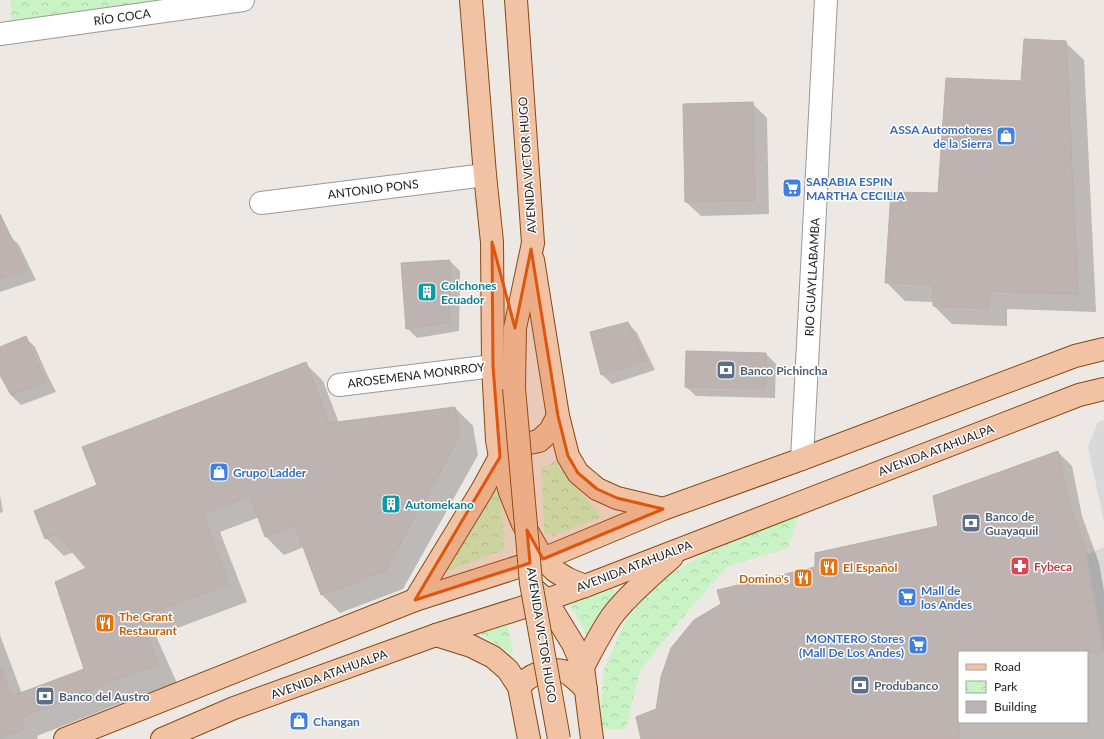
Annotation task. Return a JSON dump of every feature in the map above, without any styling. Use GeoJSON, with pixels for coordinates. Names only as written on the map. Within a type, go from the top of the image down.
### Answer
{"type":"FeatureCollection","features":[{"type":"Feature","properties":{"kind":"main road","name":"AVENIDA VICTOR HUGO"},"geometry":{"type":"LineString","coordinates":[[471,0],[492,242],[494,366],[499,448],[510,492],[522,522],[543,559],[554,571],[584,586]]}},
{"type":"Feature","properties":{"kind":"main road","name":"AVENIDA VICTOR HUGO"},"geometry":{"type":"LineString","coordinates":[[516,0],[532,249],[523,282],[515,328],[514,388],[531,583],[559,739]]}},
{"type":"Feature","properties":{"kind":"main road","name":"AVENIDA VICTOR HUGO"},"geometry":{"type":"LineString","coordinates":[[492,242],[515,328]]}},
{"type":"Feature","properties":{"kind":"main road"},"geometry":{"type":"LineString","coordinates":[[532,249],[558,416],[568,456],[578,473],[597,489],[617,498],[663,509]]}},
{"type":"Feature","properties":{"kind":"main road"},"geometry":{"type":"LineString","coordinates":[[65,739],[415,600],[543,559],[663,509],[802,459],[1075,356],[1104,348]]}},
{"type":"Feature","properties":{"kind":"main road","name":"AVENIDA ATAHUALPA"},"geometry":{"type":"LineString","coordinates":[[162,739],[234,708],[436,635],[546,600],[1079,395],[1104,389]]}},
{"type":"Feature","properties":{"kind":"main road"},"geometry":{"type":"LineString","coordinates":[[415,600],[482,490],[499,448],[540,441],[550,431],[558,416]]}},
{"type":"Feature","properties":{"kind":"main road"},"geometry":{"type":"LineString","coordinates":[[583,667],[613,616],[639,586],[682,548]]}},
{"type":"Feature","properties":{"kind":"main road","name":"AVENIDA VICTOR HUGO"},"geometry":{"type":"LineString","coordinates":[[507,571],[527,584],[546,600],[573,644],[583,667],[592,739]]}},
{"type":"Feature","properties":{"kind":"main road"},"geometry":{"type":"LineString","coordinates":[[436,635],[471,646],[493,657],[508,670],[520,687],[529,739]]}},
{"type":"Feature","properties":{"kind":"main road"},"geometry":{"type":"LineString","coordinates":[[520,687],[529,678],[546,672],[564,671],[571,675],[586,689]]}},
{"type":"Feature","properties":{"kind":"street","name":"RÍO COCA"},"geometry":{"type":"LineString","coordinates":[[0,34],[243,0]]}},
{"type":"Feature","properties":{"kind":"street","name":"RIO GUAYLLABAMBA"},"geometry":{"type":"LineString","coordinates":[[802,459],[826,0]]}},
{"type":"Feature","properties":{"kind":"street","name":"ANTONIO PONS"},"geometry":{"type":"LineString","coordinates":[[260,203],[485,175]]}},
{"type":"Feature","properties":{"kind":"street","name":"AROSEMENA MONRROY"},"geometry":{"type":"LineString","coordinates":[[339,385],[494,366]]}},
{"type":"Feature","properties":{"kind":"highlighted area"},"geometry":{"type":"Polygon","coordinates":[[[492,242],[515,328],[531,249],[558,416],[568,456],[578,473],[597,489],[617,498],[663,509],[543,559],[527,530],[530,563],[415,600],[500,457],[493,366],[492,242]]]}},
{"type":"Feature","properties":{"kind":"green space"},"geometry":{"type":"Polygon","coordinates":[[[11,0],[195,0],[11,26],[11,0]]]}},
{"type":"Feature","properties":{"kind":"green space"},"geometry":{"type":"Polygon","coordinates":[[[555,461],[602,517],[552,536],[544,533],[542,468],[555,461]]]}},
{"type":"Feature","properties":{"kind":"green space"},"geometry":{"type":"Polygon","coordinates":[[[500,486],[505,549],[438,575],[500,486]]]}},
{"type":"Feature","properties":{"kind":"green space"},"geometry":{"type":"Polygon","coordinates":[[[799,514],[788,548],[728,566],[689,610],[640,670],[626,729],[599,729],[604,669],[626,620],[658,582],[704,554],[799,514]]]}},
{"type":"Feature","properties":{"kind":"green space"},"geometry":{"type":"Polygon","coordinates":[[[611,588],[618,596],[588,638],[569,603],[611,588]]]}},
{"type":"Feature","properties":{"kind":"green space"},"geometry":{"type":"Polygon","coordinates":[[[507,617],[513,655],[476,631],[507,617]]]}},
{"type":"Feature","properties":{"kind":"shaded area"},"geometry":{"type":"Polygon","coordinates":[[[1104,420],[1104,522],[1088,447],[1098,422],[1104,420]]]}},
{"type":"Feature","properties":{"kind":"shaded area"},"geometry":{"type":"Polygon","coordinates":[[[1104,547],[1104,652],[1086,555],[1104,547]]]}},
{"type":"Feature","properties":{"kind":"building","name":"ASSA Automotores de la Sierra"},"geometry":{"type":"Polygon","coordinates":[[[1024,39],[1066,41],[1078,294],[989,291],[989,308],[933,306],[933,284],[885,283],[891,192],[938,193],[946,78],[1021,81],[1024,39]]]}},
{"type":"Feature","properties":{"kind":"building"},"geometry":{"type":"Polygon","coordinates":[[[753,102],[755,200],[685,202],[683,104],[753,102]]]}},
{"type":"Feature","properties":{"kind":"building"},"geometry":{"type":"Polygon","coordinates":[[[0,214],[27,270],[0,279],[0,214]]]}},
{"type":"Feature","properties":{"kind":"building","name":"Colchones Ecuador"},"geometry":{"type":"Polygon","coordinates":[[[450,260],[450,322],[406,329],[401,263],[450,260]]]}},
{"type":"Feature","properties":{"kind":"building"},"geometry":{"type":"Polygon","coordinates":[[[628,322],[646,360],[601,375],[590,332],[628,322]]]}},
{"type":"Feature","properties":{"kind":"building"},"geometry":{"type":"Polygon","coordinates":[[[26,336],[36,361],[47,382],[11,395],[0,375],[0,347],[26,336]]]}},
{"type":"Feature","properties":{"kind":"building","name":"Banco Pichincha"},"geometry":{"type":"Polygon","coordinates":[[[686,351],[766,353],[765,388],[685,387],[686,351]]]}},
{"type":"Feature","properties":{"kind":"building","name":"Grupo Ladder"},"geometry":{"type":"Polygon","coordinates":[[[306,362],[329,423],[455,407],[460,436],[385,571],[321,595],[295,526],[265,537],[250,496],[203,514],[229,584],[139,618],[159,665],[126,676],[20,718],[24,729],[0,738],[0,670],[2,670],[12,696],[84,669],[55,582],[86,568],[57,534],[45,539],[34,511],[97,485],[82,447],[306,362]]]}},
{"type":"Feature","properties":{"kind":"building","name":"Mall de los Andes"},"geometry":{"type":"Polygon","coordinates":[[[1058,451],[1068,500],[1085,548],[1104,652],[958,651],[959,739],[641,739],[636,717],[656,709],[661,677],[671,648],[694,620],[721,604],[717,590],[815,567],[815,553],[938,526],[933,496],[1058,451]]]}},
{"type":"Feature","properties":{"kind":"place","name":"ASSA Automotores de la Sierra"},"geometry":{"type":"Point","coordinates":[1006,136]}},
{"type":"Feature","properties":{"kind":"place","name":"SARABIA ESPIN MARTHA CECILIA"},"geometry":{"type":"Point","coordinates":[792,188]}},
{"type":"Feature","properties":{"kind":"place","name":"Colchones Ecuador"},"geometry":{"type":"Point","coordinates":[427,292]}},
{"type":"Feature","properties":{"kind":"place","name":"Banco Pichincha"},"geometry":{"type":"Point","coordinates":[726,370]}},
{"type":"Feature","properties":{"kind":"place","name":"Grupo Ladder"},"geometry":{"type":"Point","coordinates":[219,472]}},
{"type":"Feature","properties":{"kind":"place","name":"Automekano"},"geometry":{"type":"Point","coordinates":[391,504]}},
{"type":"Feature","properties":{"kind":"place","name":"Banco de Guayaquil"},"geometry":{"type":"Point","coordinates":[971,523]}},
{"type":"Feature","properties":{"kind":"place","name":"Fybeca"},"geometry":{"type":"Point","coordinates":[1020,566]}},
{"type":"Feature","properties":{"kind":"place","name":"El Español"},"geometry":{"type":"Point","coordinates":[829,567]}},
{"type":"Feature","properties":{"kind":"place","name":"Domino's"},"geometry":{"type":"Point","coordinates":[803,578]}},
{"type":"Feature","properties":{"kind":"place","name":"Mall de los Andes"},"geometry":{"type":"Point","coordinates":[907,597]}},
{"type":"Feature","properties":{"kind":"place","name":"The Grant Restaurant"},"geometry":{"type":"Point","coordinates":[105,623]}},
{"type":"Feature","properties":{"kind":"place","name":"MONTERO Stores (Mall De Los Andes)"},"geometry":{"type":"Point","coordinates":[918,645]}},
{"type":"Feature","properties":{"kind":"place","name":"Produbanco"},"geometry":{"type":"Point","coordinates":[860,685]}},
{"type":"Feature","properties":{"kind":"place","name":"Banco del Austro"},"geometry":{"type":"Point","coordinates":[45,696]}},
{"type":"Feature","properties":{"kind":"place","name":"Changan"},"geometry":{"type":"Point","coordinates":[299,721]}}]}
